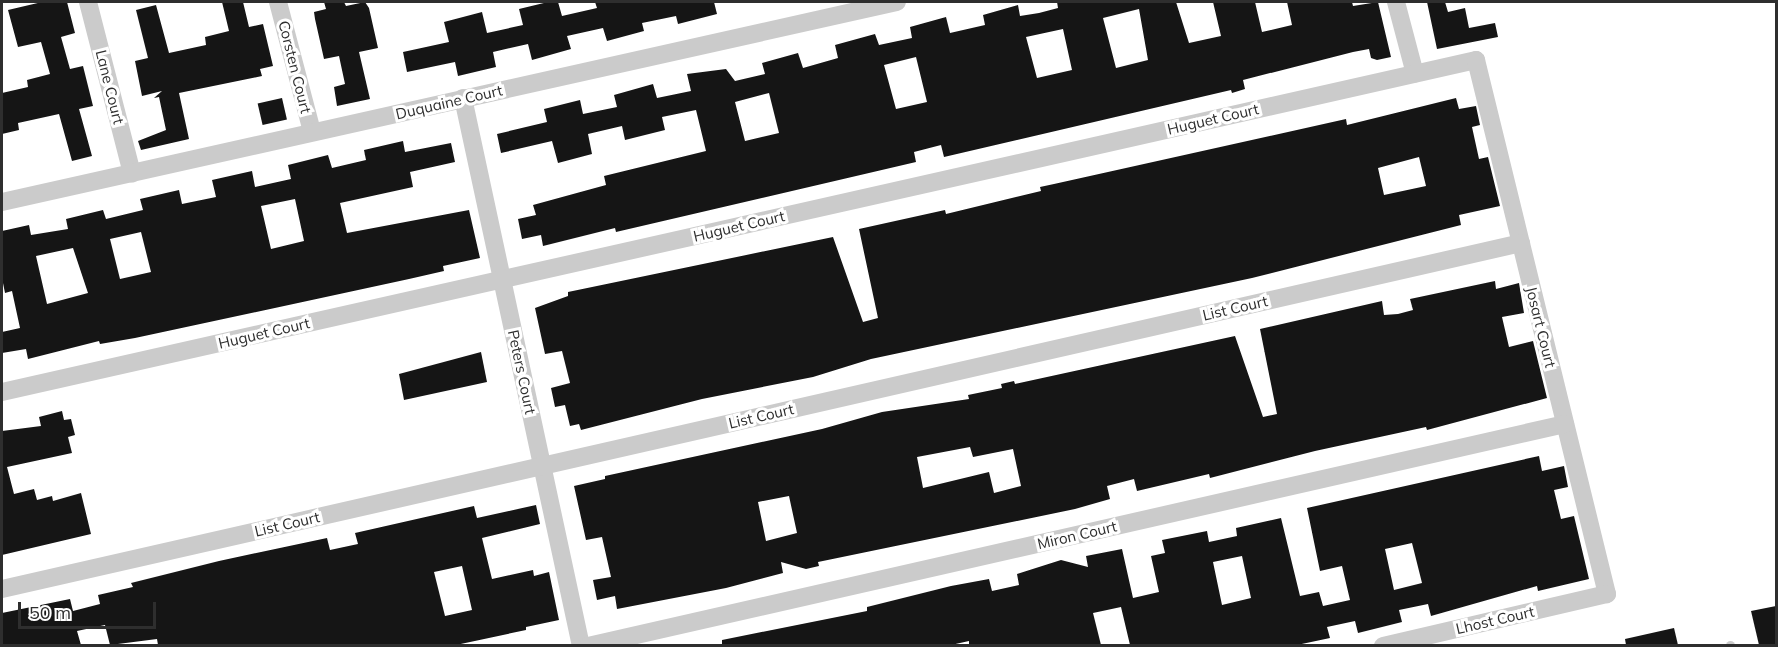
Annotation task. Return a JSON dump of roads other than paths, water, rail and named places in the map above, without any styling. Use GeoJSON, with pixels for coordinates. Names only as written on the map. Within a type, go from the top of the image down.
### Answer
{"type":"FeatureCollection","features":[{"type":"Feature","properties":{"kind":"street","name":"Lane Court"},"geometry":{"type":"LineString","coordinates":[[88,2],[132,173]]}},
{"type":"Feature","properties":{"kind":"street","name":"Corsten Court"},"geometry":{"type":"LineString","coordinates":[[278,2],[312,132]]}},
{"type":"Feature","properties":{"kind":"street","name":"Duquaine Court"},"geometry":{"type":"LineString","coordinates":[[2,202],[897,2]]}},
{"type":"Feature","properties":{"kind":"street"},"geometry":{"type":"LineString","coordinates":[[1396,2],[1415,74]]}},
{"type":"Feature","properties":{"kind":"street","name":"Huguet Court"},"geometry":{"type":"LineString","coordinates":[[2,392],[1476,60]]}},
{"type":"Feature","properties":{"kind":"street","name":"Josart Court"},"geometry":{"type":"LineString","coordinates":[[1476,60],[1607,594]]}},
{"type":"Feature","properties":{"kind":"street","name":"Peters Court"},"geometry":{"type":"LineString","coordinates":[[463,98],[581,645]]}},
{"type":"Feature","properties":{"kind":"street","name":"List Court"},"geometry":{"type":"LineString","coordinates":[[2,589],[1521,243]]}},
{"type":"Feature","properties":{"kind":"street","name":"Miron Court"},"geometry":{"type":"LineString","coordinates":[[588,645],[1565,424]]}},
{"type":"Feature","properties":{"kind":"street","name":"Lhost Court"},"geometry":{"type":"LineString","coordinates":[[1383,645],[1607,594]]}}]}
